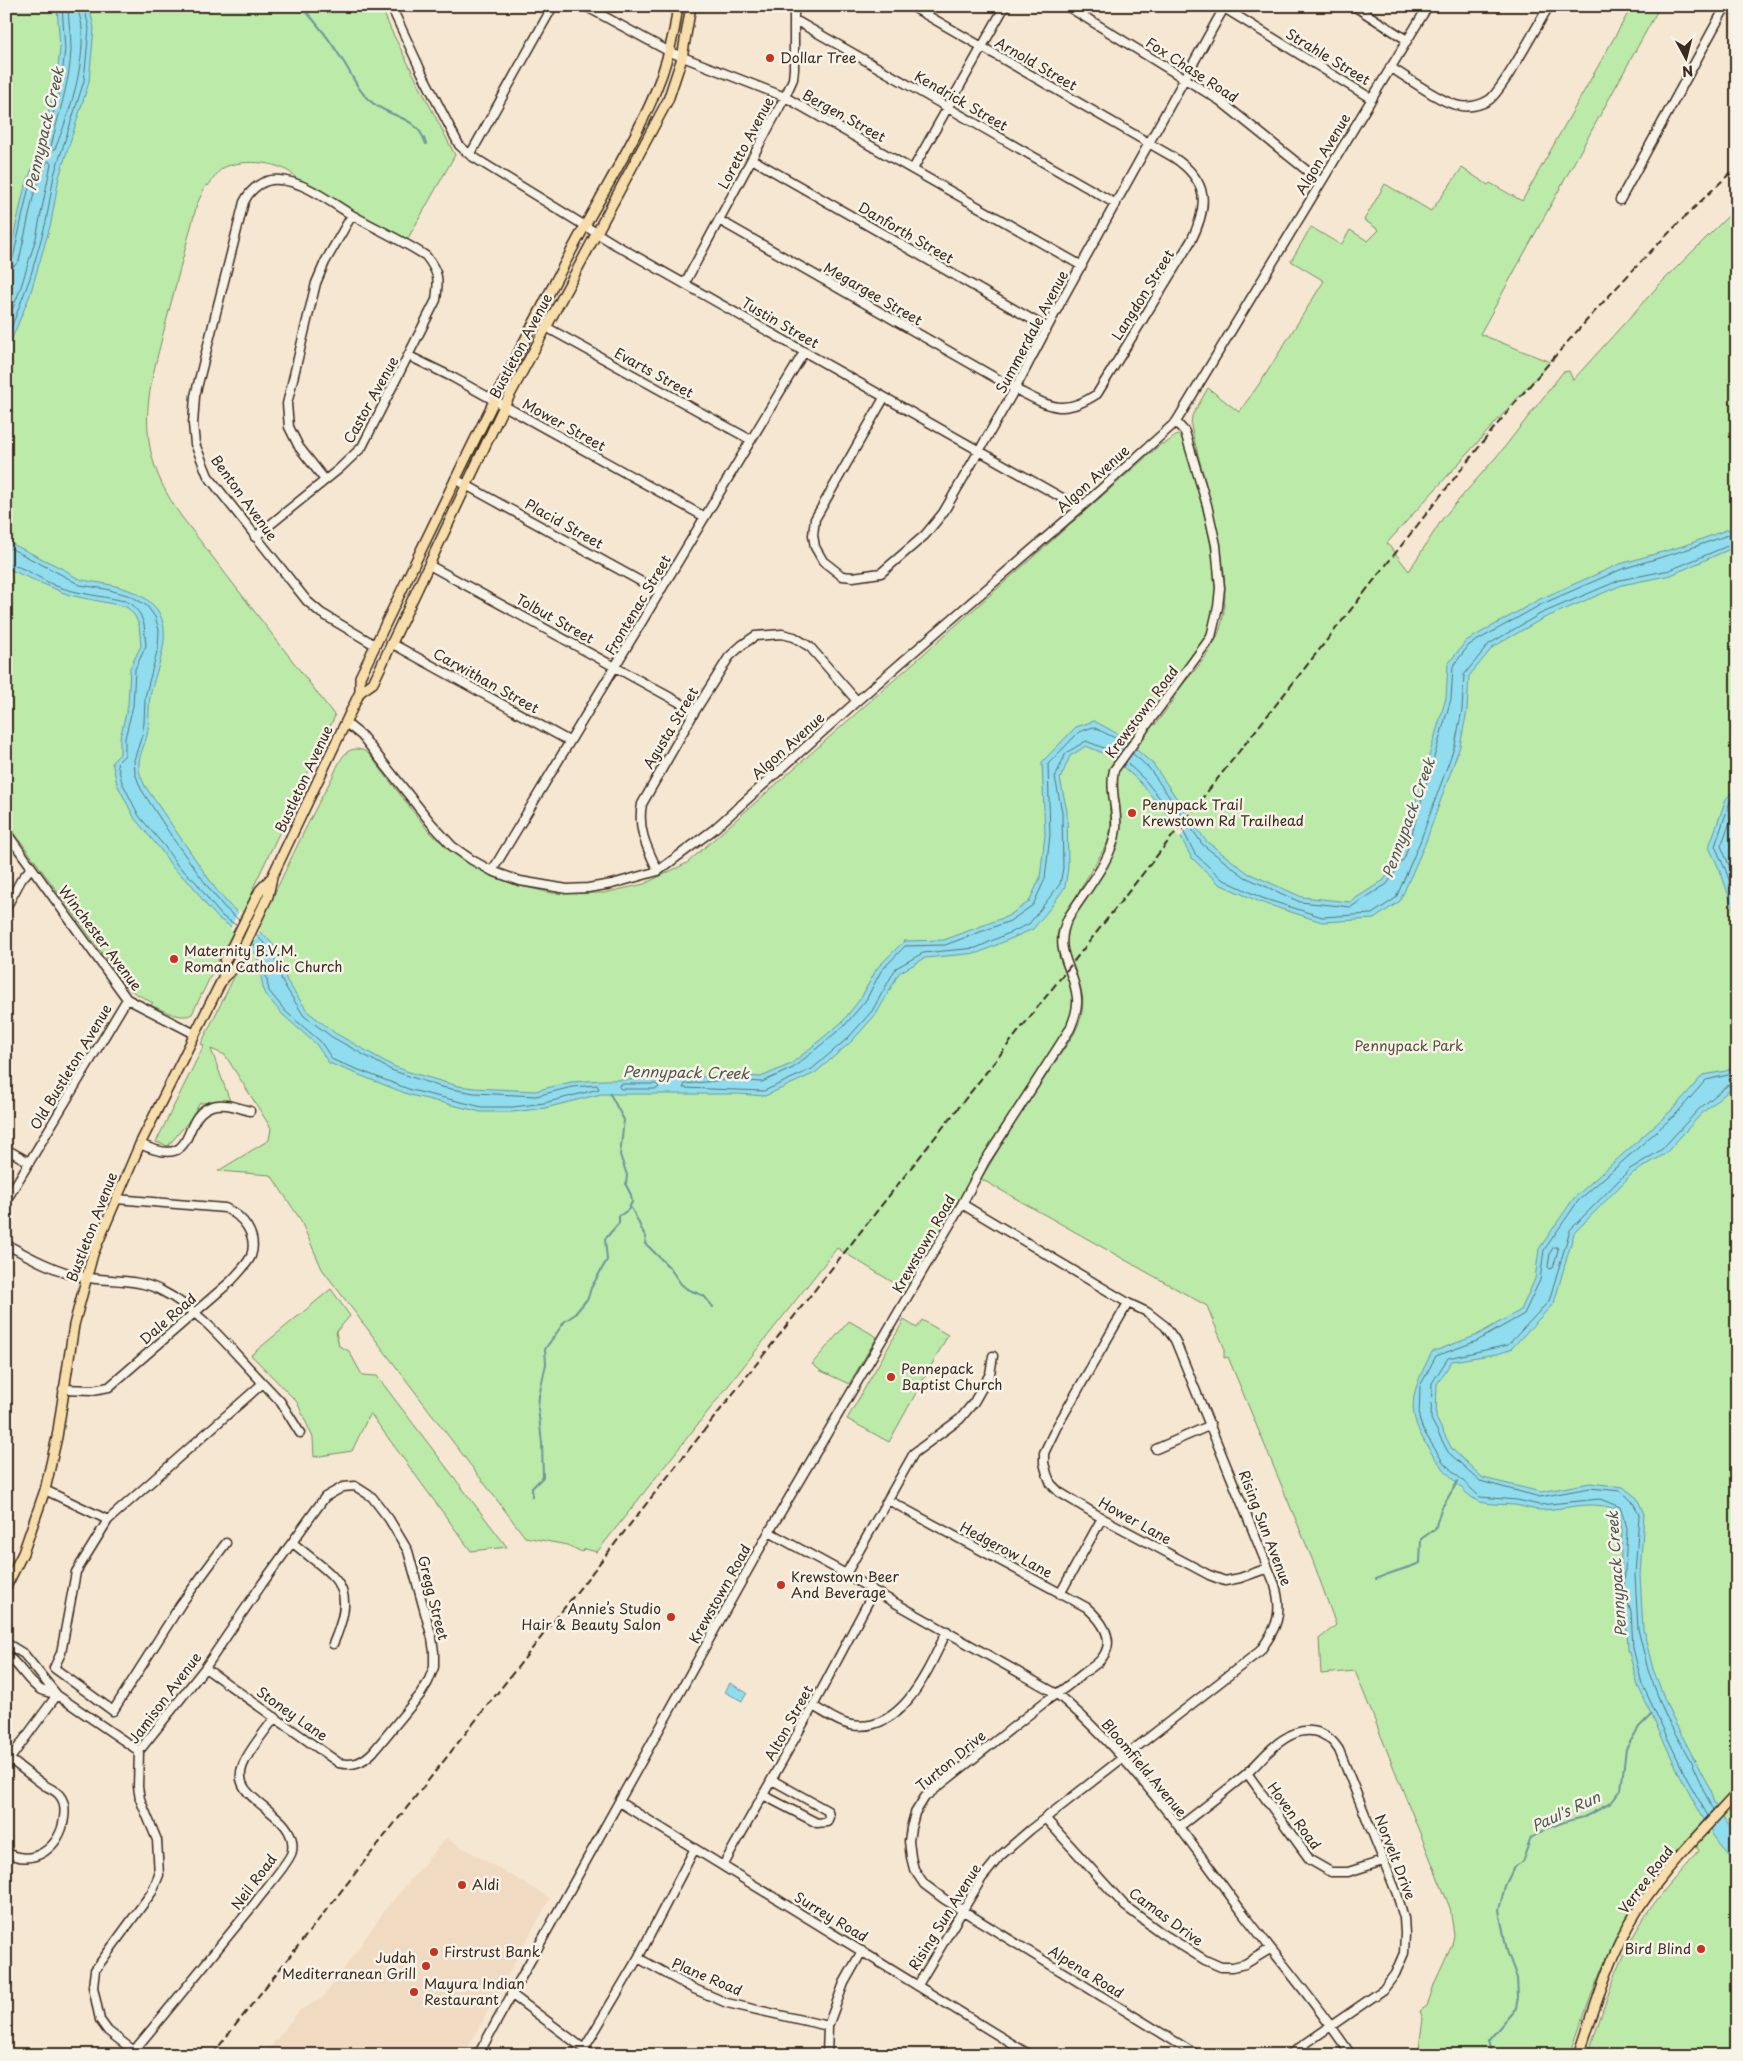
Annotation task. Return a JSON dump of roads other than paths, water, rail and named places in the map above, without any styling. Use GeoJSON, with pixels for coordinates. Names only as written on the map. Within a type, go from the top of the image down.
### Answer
{"type":"FeatureCollection","features":[{"type":"Feature","properties":{"kind":"main road","name":"Bustleton Avenue"},"geometry":{"type":"LineString","coordinates":[[223,978],[234,968],[268,896],[272,877],[360,692],[360,677],[493,400],[585,225],[647,113],[670,52],[678,6]]}},
{"type":"Feature","properties":{"kind":"main road","name":"Bustleton Avenue"},"geometry":{"type":"LineString","coordinates":[[360,692],[373,683],[504,406],[598,234],[668,100],[682,58],[692,6]]}},
{"type":"Feature","properties":{"kind":"main road","name":"Bustleton Avenue"},"geometry":{"type":"LineString","coordinates":[[6,1587],[23,1554],[45,1490],[57,1437],[74,1325],[85,1277],[140,1144],[223,978],[226,961],[260,890],[272,877]]}},
{"type":"Feature","properties":{"kind":"main road","name":"Verree Road"},"geometry":{"type":"LineString","coordinates":[[1579,2055],[1607,1973],[1629,1925],[1664,1874],[1737,1793]]}},
{"type":"Feature","properties":{"kind":"street"},"geometry":{"type":"LineString","coordinates":[[391,6],[422,73],[459,145],[470,156],[553,6]]}},
{"type":"Feature","properties":{"kind":"street","name":"Bergen Street"},"geometry":{"type":"LineString","coordinates":[[585,6],[682,58],[785,97],[1082,266]]}},
{"type":"Feature","properties":{"kind":"street","name":"Loretto Avenue"},"geometry":{"type":"LineString","coordinates":[[685,283],[793,79],[794,6]]}},
{"type":"Feature","properties":{"kind":"street","name":"Arnold Street"},"geometry":{"type":"LineString","coordinates":[[911,6],[1149,144]]}},
{"type":"Feature","properties":{"kind":"street"},"geometry":{"type":"LineString","coordinates":[[913,169],[1005,6]]}},
{"type":"Feature","properties":{"kind":"street","name":"Fox Chase Road"},"geometry":{"type":"LineString","coordinates":[[1067,6],[1219,100],[1321,182]]}},
{"type":"Feature","properties":{"kind":"street"},"geometry":{"type":"LineString","coordinates":[[1354,6],[1407,40]]}},
{"type":"Feature","properties":{"kind":"street","name":"Algon Avenue"},"geometry":{"type":"LineString","coordinates":[[658,871],[713,830],[857,700],[1080,508],[1176,422],[1428,6]]}},
{"type":"Feature","properties":{"kind":"street"},"geometry":{"type":"LineString","coordinates":[[1390,67],[1449,103],[1467,107],[1478,105],[1491,99],[1506,78],[1549,6]]}},
{"type":"Feature","properties":{"kind":"street"},"geometry":{"type":"LineString","coordinates":[[1620,200],[1722,13],[1728,6]]}},
{"type":"Feature","properties":{"kind":"street","name":"Summerdale Avenue"},"geometry":{"type":"LineString","coordinates":[[884,398],[816,519],[815,547],[823,561],[842,576],[866,576],[881,573],[925,535],[943,513],[1015,390],[1223,7]]}},
{"type":"Feature","properties":{"kind":"street","name":"Strahle Street"},"geometry":{"type":"LineString","coordinates":[[1223,7],[1372,99]]}},
{"type":"Feature","properties":{"kind":"street","name":"Kendrick Street"},"geometry":{"type":"LineString","coordinates":[[795,20],[1116,204]]}},
{"type":"Feature","properties":{"kind":"street","name":"Langdon Street"},"geometry":{"type":"LineString","coordinates":[[1015,390],[1050,407],[1059,408],[1085,402],[1097,394],[1191,241],[1203,210],[1203,192],[1196,177],[1185,165],[1149,144]]}},
{"type":"Feature","properties":{"kind":"street","name":"Tustin Street"},"geometry":{"type":"LineString","coordinates":[[470,156],[598,234],[1080,508]]}},
{"type":"Feature","properties":{"kind":"street","name":"Danforth Street"},"geometry":{"type":"LineString","coordinates":[[752,159],[1047,328]]}},
{"type":"Feature","properties":{"kind":"street","name":"Benton Avenue"},"geometry":{"type":"LineString","coordinates":[[352,215],[304,187],[280,179],[265,182],[249,193],[243,205],[195,396],[193,424],[195,444],[208,476],[307,602],[321,614],[376,645]]}},
{"type":"Feature","properties":{"kind":"street"},"geometry":{"type":"LineString","coordinates":[[324,480],[299,447],[289,427],[287,404],[316,283],[352,215]]}},
{"type":"Feature","properties":{"kind":"street","name":"Castor Avenue"},"geometry":{"type":"LineString","coordinates":[[255,537],[339,469],[362,447],[436,300],[437,271],[426,256],[352,215]]}},
{"type":"Feature","properties":{"kind":"street","name":"Megargee Street"},"geometry":{"type":"LineString","coordinates":[[719,220],[1015,390]]}},
{"type":"Feature","properties":{"kind":"street","name":"Evarts Street"},"geometry":{"type":"LineString","coordinates":[[546,327],[751,440]]}},
{"type":"Feature","properties":{"kind":"street","name":"Frontenac Street"},"geometry":{"type":"LineString","coordinates":[[492,870],[804,352]]}},
{"type":"Feature","properties":{"kind":"street","name":"Mower Street"},"geometry":{"type":"LineString","coordinates":[[409,356],[705,517]]}},
{"type":"Feature","properties":{"kind":"street","name":"Krewstown Road"},"geometry":{"type":"LineString","coordinates":[[478,2055],[769,1532],[986,1161],[1070,1029],[1077,1013],[1077,998],[1065,959],[1062,934],[1068,918],[1111,848],[1116,823],[1113,783],[1116,766],[1158,712],[1211,637],[1214,627],[1220,588],[1216,545],[1207,505],[1185,432],[1176,422]]}},
{"type":"Feature","properties":{"kind":"street","name":"Placid Street"},"geometry":{"type":"LineString","coordinates":[[455,479],[660,592]]}},
{"type":"Feature","properties":{"kind":"street","name":"Tolbut Street"},"geometry":{"type":"LineString","coordinates":[[429,564],[695,711]]}},
{"type":"Feature","properties":{"kind":"street","name":"Agusta Street"},"geometry":{"type":"LineString","coordinates":[[658,871],[644,840],[640,816],[642,804],[695,711],[730,657],[742,645],[755,636],[782,634],[794,637],[810,647],[857,700]]}},
{"type":"Feature","properties":{"kind":"street","name":"Carwithan Street"},"geometry":{"type":"LineString","coordinates":[[391,643],[569,741]]}},
{"type":"Feature","properties":{"kind":"street"},"geometry":{"type":"LineString","coordinates":[[346,723],[362,736],[431,823],[452,846],[472,860],[492,870],[520,881],[568,888],[588,888],[612,884],[658,871]]}},
{"type":"Feature","properties":{"kind":"street","name":"Winchester Avenue"},"geometry":{"type":"LineString","coordinates":[[6,832],[127,999],[195,1034]]}},
{"type":"Feature","properties":{"kind":"street"},"geometry":{"type":"LineString","coordinates":[[6,908],[21,880],[32,868]]}},
{"type":"Feature","properties":{"kind":"street","name":"Old Bustleton Avenue"},"geometry":{"type":"LineString","coordinates":[[6,1201],[127,999]]}},
{"type":"Feature","properties":{"kind":"street"},"geometry":{"type":"LineString","coordinates":[[140,1144],[159,1152],[173,1151],[185,1142],[198,1117],[207,1108],[223,1105],[250,1111]]}},
{"type":"Feature","properties":{"kind":"street"},"geometry":{"type":"LineString","coordinates":[[6,1149],[29,1162]]}},
{"type":"Feature","properties":{"kind":"street","name":"Dale Road"},"geometry":{"type":"LineString","coordinates":[[63,1389],[93,1390],[109,1387],[243,1269],[251,1256],[252,1246],[248,1226],[233,1211],[225,1208],[116,1199]]}},
{"type":"Feature","properties":{"kind":"street","name":"Rising Sun Avenue"},"geometry":{"type":"LineString","coordinates":[[918,1984],[982,1878],[1000,1856],[1045,1818],[1260,1651],[1272,1635],[1278,1620],[1280,1603],[1268,1568],[1176,1340],[1165,1326],[1147,1312],[1128,1303],[962,1204]]}},
{"type":"Feature","properties":{"kind":"street"},"geometry":{"type":"LineString","coordinates":[[6,1244],[48,1266],[85,1277],[142,1284],[160,1290],[196,1312],[280,1401],[300,1434]]}},
{"type":"Feature","properties":{"kind":"street","name":"Hower Lane"},"geometry":{"type":"LineString","coordinates":[[1128,1303],[1056,1428],[1044,1453],[1044,1462],[1051,1484],[1059,1492],[1102,1518],[1209,1575],[1225,1581],[1268,1568]]}},
{"type":"Feature","properties":{"kind":"street"},"geometry":{"type":"LineString","coordinates":[[846,1574],[914,1452],[960,1418],[974,1402],[990,1374],[993,1356]]}},
{"type":"Feature","properties":{"kind":"street"},"geometry":{"type":"LineString","coordinates":[[226,1543],[181,1604],[113,1711],[54,1668],[62,1653],[76,1572],[108,1520],[263,1383]]}},
{"type":"Feature","properties":{"kind":"street"},"geometry":{"type":"LineString","coordinates":[[1156,1449],[1211,1425]]}},
{"type":"Feature","properties":{"kind":"street","name":"Jamison Avenue"},"geometry":{"type":"LineString","coordinates":[[132,2053],[108,2031],[100,2020],[93,1987],[95,1970],[152,1892],[159,1875],[157,1840],[140,1799],[138,1787],[139,1751],[205,1668],[262,1584],[325,1497],[343,1486]]}},
{"type":"Feature","properties":{"kind":"street","name":"Gregg Street"},"geometry":{"type":"LineString","coordinates":[[343,1486],[355,1486],[372,1497],[389,1519],[408,1551],[432,1638],[434,1652],[434,1667],[420,1695],[368,1757]]}},
{"type":"Feature","properties":{"kind":"street"},"geometry":{"type":"LineString","coordinates":[[45,1490],[108,1520]]}},
{"type":"Feature","properties":{"kind":"street","name":"Hedgerow Lane"},"geometry":{"type":"LineString","coordinates":[[888,1500],[1086,1607],[1098,1618],[1105,1630]]}},
{"type":"Feature","properties":{"kind":"street"},"geometry":{"type":"LineString","coordinates":[[1060,1594],[1102,1518]]}},
{"type":"Feature","properties":{"kind":"street","name":"Bloomfield Avenue"},"geometry":{"type":"LineString","coordinates":[[769,1532],[1057,1694],[1078,1712],[1123,1757],[1179,1827],[1270,1949],[1332,2027],[1351,2055]]}},
{"type":"Feature","properties":{"kind":"street"},"geometry":{"type":"LineString","coordinates":[[293,1543],[331,1575],[344,1594],[344,1614],[333,1644]]}},
{"type":"Feature","properties":{"kind":"street","name":"Alton Street"},"geometry":{"type":"LineString","coordinates":[[723,1866],[813,1706],[874,1591]]}},
{"type":"Feature","properties":{"kind":"street","name":"Turton Drive"},"geometry":{"type":"LineString","coordinates":[[962,1910],[924,1884],[914,1869],[909,1841],[914,1812],[925,1797],[1046,1700],[1057,1694],[1103,1658],[1107,1638],[1105,1630]]}},
{"type":"Feature","properties":{"kind":"street"},"geometry":{"type":"LineString","coordinates":[[813,1706],[849,1725],[867,1726],[882,1722],[906,1703],[919,1686],[947,1631]]}},
{"type":"Feature","properties":{"kind":"street"},"geometry":{"type":"LineString","coordinates":[[6,1642],[24,1654],[57,1695]]}},
{"type":"Feature","properties":{"kind":"street"},"geometry":{"type":"LineString","coordinates":[[6,1655],[16,1662],[36,1686],[57,1695],[139,1751]]}},
{"type":"Feature","properties":{"kind":"street","name":"Stoney Lane"},"geometry":{"type":"LineString","coordinates":[[205,1668],[339,1763],[351,1765],[368,1757]]}},
{"type":"Feature","properties":{"kind":"street"},"geometry":{"type":"LineString","coordinates":[[6,1852],[13,1856],[28,1859],[46,1852],[56,1842],[63,1829],[65,1808],[60,1796],[8,1762],[57,1695]]}},
{"type":"Feature","properties":{"kind":"street","name":"Neil Road"},"geometry":{"type":"LineString","coordinates":[[132,2053],[268,1887],[292,1852],[292,1840],[287,1828],[279,1818],[249,1795],[244,1788],[242,1779],[242,1766],[275,1717]]}},
{"type":"Feature","properties":{"kind":"street","name":"Norvelt Drive"},"geometry":{"type":"LineString","coordinates":[[1247,1773],[1284,1739],[1296,1734],[1316,1730],[1333,1740],[1340,1750],[1397,1894],[1404,1918],[1404,1953],[1395,1974],[1383,1990],[1332,2027]]}},
{"type":"Feature","properties":{"kind":"street"},"geometry":{"type":"LineString","coordinates":[[1179,1827],[1247,1773]]}},
{"type":"Feature","properties":{"kind":"street","name":"Hoven Road"},"geometry":{"type":"LineString","coordinates":[[1247,1773],[1310,1860],[1331,1872],[1348,1872],[1383,1861]]}},
{"type":"Feature","properties":{"kind":"street"},"geometry":{"type":"LineString","coordinates":[[763,1795],[817,1823],[827,1822],[829,1814],[823,1807],[772,1780]]}},
{"type":"Feature","properties":{"kind":"street","name":"Surrey Road"},"geometry":{"type":"LineString","coordinates":[[619,1802],[694,1850],[918,1984],[1030,2055]]}},
{"type":"Feature","properties":{"kind":"street","name":"Camas Drive"},"geometry":{"type":"LineString","coordinates":[[1045,1818],[1125,1906],[1160,1932],[1204,1960],[1221,1967],[1233,1967],[1245,1964],[1270,1949]]}},
{"type":"Feature","properties":{"kind":"street"},"geometry":{"type":"LineString","coordinates":[[584,2049],[638,1958],[694,1850]]}},
{"type":"Feature","properties":{"kind":"street","name":"Alpena Road"},"geometry":{"type":"LineString","coordinates":[[962,1910],[1194,2054]]}},
{"type":"Feature","properties":{"kind":"street"},"geometry":{"type":"LineString","coordinates":[[827,2055],[828,2026],[844,1983],[862,1951]]}},
{"type":"Feature","properties":{"kind":"street","name":"Plane Road"},"geometry":{"type":"LineString","coordinates":[[638,1958],[692,1988],[727,2003],[828,2026]]}},
{"type":"Feature","properties":{"kind":"street"},"geometry":{"type":"LineString","coordinates":[[511,1994],[592,2055]]}},
{"type":"Feature","properties":{"kind":"street"},"geometry":{"type":"LineString","coordinates":[[1289,2055],[1332,2027]]}},
{"type":"Feature","properties":{"kind":"water","name":"Pennypack Creek"},"geometry":{"type":"Polygon","coordinates":[[[57,6],[89,6],[94,28],[89,82],[59,177],[51,223],[30,295],[6,353],[6,269],[24,190],[35,161],[56,84],[60,49],[57,6]]]}},
{"type":"Feature","properties":{"kind":"water"},"geometry":{"type":"Polygon","coordinates":[[[1737,526],[1737,546],[1671,575],[1622,585],[1542,619],[1493,647],[1469,676],[1467,711],[1460,746],[1425,844],[1400,901],[1374,919],[1322,922],[1260,902],[1219,884],[1191,857],[1173,822],[1140,782],[1112,757],[1086,746],[1070,756],[1060,779],[1067,811],[1068,868],[1065,887],[1033,929],[978,953],[925,958],[899,973],[877,1013],[852,1041],[815,1073],[765,1096],[739,1094],[601,1094],[545,1108],[513,1112],[481,1112],[410,1095],[329,1063],[316,1044],[283,1015],[264,993],[257,955],[230,926],[219,919],[192,885],[173,868],[161,850],[135,819],[117,784],[112,762],[120,754],[120,738],[128,705],[130,668],[141,646],[139,625],[135,616],[128,608],[123,606],[69,595],[6,568],[6,541],[80,579],[130,590],[146,599],[159,613],[163,624],[163,648],[150,697],[148,730],[139,761],[140,776],[215,888],[229,905],[275,947],[287,981],[308,1012],[335,1033],[393,1066],[409,1072],[458,1086],[535,1091],[571,1082],[602,1080],[679,1079],[725,1075],[761,1077],[791,1064],[842,1022],[861,998],[877,968],[904,941],[944,940],[1008,916],[1029,902],[1040,878],[1045,835],[1042,762],[1076,727],[1094,721],[1118,734],[1153,764],[1206,841],[1248,873],[1302,897],[1350,902],[1384,880],[1400,855],[1446,698],[1448,664],[1466,641],[1540,599],[1620,564],[1683,546],[1737,526]]]}},
{"type":"Feature","properties":{"kind":"water"},"geometry":{"type":"Polygon","coordinates":[[[1737,787],[1737,913],[1709,847],[1726,799],[1737,787]]]}},
{"type":"Feature","properties":{"kind":"water"},"geometry":{"type":"Polygon","coordinates":[[[1737,1065],[1737,1088],[1731,1089],[1702,1113],[1665,1154],[1633,1173],[1574,1233],[1554,1303],[1510,1350],[1497,1354],[1452,1361],[1437,1384],[1436,1418],[1452,1449],[1483,1478],[1541,1492],[1590,1483],[1623,1487],[1637,1498],[1644,1514],[1640,1575],[1643,1629],[1653,1669],[1671,1715],[1709,1787],[1714,1803],[1729,1826],[1737,1832],[1737,1863],[1714,1837],[1702,1816],[1683,1782],[1638,1686],[1628,1649],[1626,1613],[1619,1592],[1622,1529],[1616,1509],[1606,1506],[1588,1505],[1538,1510],[1515,1505],[1484,1503],[1475,1500],[1454,1480],[1430,1451],[1416,1424],[1413,1402],[1419,1379],[1432,1352],[1475,1336],[1521,1310],[1535,1279],[1539,1249],[1574,1198],[1672,1110],[1703,1075],[1726,1071],[1737,1065]]]}},
{"type":"Feature","properties":{"kind":"water"},"geometry":{"type":"Polygon","coordinates":[[[730,1683],[747,1693],[742,1701],[725,1692],[730,1683]]]}},
{"type":"Feature","properties":{"kind":"waterway"},"geometry":{"type":"LineString","coordinates":[[301,6],[329,39],[364,95],[384,110],[409,121],[416,127],[426,144]]}},
{"type":"Feature","properties":{"kind":"waterway"},"geometry":{"type":"LineString","coordinates":[[532,1497],[532,1488],[543,1477],[538,1408],[546,1364],[545,1349],[565,1321],[574,1315],[588,1298],[591,1288],[607,1260],[605,1239],[619,1223],[619,1216],[628,1210],[632,1202],[626,1185],[627,1175],[620,1155],[624,1120],[610,1094]]}},
{"type":"Feature","properties":{"kind":"waterway"},"geometry":{"type":"LineString","coordinates":[[631,1208],[646,1237],[645,1244],[669,1267],[681,1284],[687,1289],[704,1296],[713,1307]]}},
{"type":"Feature","properties":{"kind":"waterway"},"geometry":{"type":"LineString","coordinates":[[1376,1579],[1420,1563],[1421,1539],[1435,1529],[1441,1509],[1458,1481]]}},
{"type":"Feature","properties":{"kind":"waterway","name":"Paul's Run"},"geometry":{"type":"LineString","coordinates":[[1492,2055],[1488,2041],[1516,2008],[1518,1997],[1517,1978],[1507,1951],[1499,1910],[1505,1886],[1514,1867],[1522,1862],[1531,1838],[1546,1829],[1584,1817],[1611,1803],[1621,1790],[1626,1749],[1639,1727],[1652,1714]]}},
{"type":"Feature","properties":{"kind":"railway"},"geometry":{"type":"LineString","coordinates":[[212,2055],[1490,433],[1609,296],[1672,230],[1737,167]]}},
{"type":"Feature","properties":{"kind":"place","name":"Dollar Tree"},"geometry":{"type":"Point","coordinates":[770,58]}},
{"type":"Feature","properties":{"kind":"place","name":"Penypack Trail Krewstown Rd Trailhead"},"geometry":{"type":"Point","coordinates":[1132,813]}},
{"type":"Feature","properties":{"kind":"place","name":"Maternity B.V.M. Roman Catholic Church"},"geometry":{"type":"Point","coordinates":[174,959]}},
{"type":"Feature","properties":{"kind":"place","name":"Pennepack Baptist Church"},"geometry":{"type":"Point","coordinates":[891,1377]}},
{"type":"Feature","properties":{"kind":"place","name":"Krewstown Beer And Beverage"},"geometry":{"type":"Point","coordinates":[781,1585]}},
{"type":"Feature","properties":{"kind":"place","name":"Annie’s Studio Hair & Beauty Salon"},"geometry":{"type":"Point","coordinates":[671,1617]}},
{"type":"Feature","properties":{"kind":"place","name":"Aldi"},"geometry":{"type":"Point","coordinates":[462,1885]}},
{"type":"Feature","properties":{"kind":"place","name":"Bird Blind"},"geometry":{"type":"Point","coordinates":[1701,1949]}},
{"type":"Feature","properties":{"kind":"place","name":"Firstrust Bank"},"geometry":{"type":"Point","coordinates":[434,1952]}},
{"type":"Feature","properties":{"kind":"place","name":"Judah Mediterranean Grill"},"geometry":{"type":"Point","coordinates":[426,1966]}},
{"type":"Feature","properties":{"kind":"place","name":"Mayura Indian Restaurant"},"geometry":{"type":"Point","coordinates":[414,1992]}},
{"type":"Feature","properties":{"kind":"park label","name":"Pennypack Park"},"geometry":{"type":"Point","coordinates":[1409,1046]}}]}
